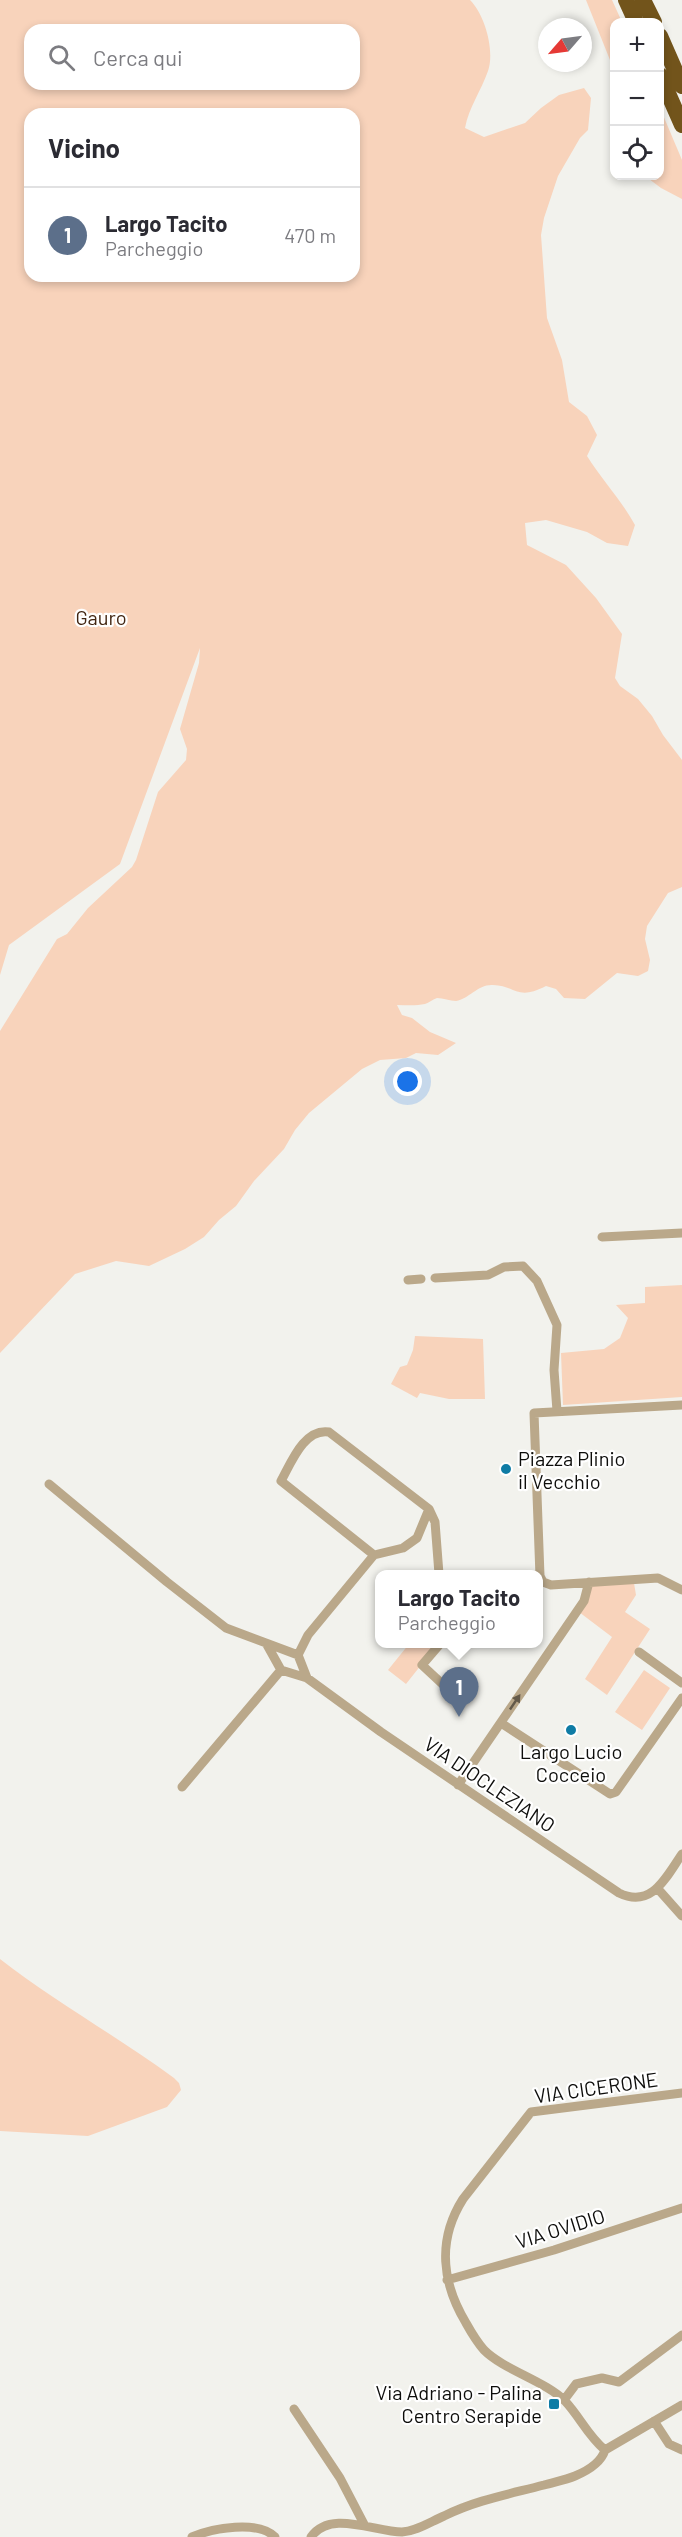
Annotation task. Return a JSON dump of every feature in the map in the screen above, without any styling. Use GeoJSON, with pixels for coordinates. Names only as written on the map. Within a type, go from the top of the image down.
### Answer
{"type":"FeatureCollection","features":[{"type":"Feature","properties":{"kind":"highway"},"geometry":{"type":"LineString","coordinates":[[626,0],[634,18]]}},
{"type":"Feature","properties":{"kind":"highway"},"geometry":{"type":"LineString","coordinates":[[643,0],[652,18]]}},
{"type":"Feature","properties":{"kind":"highway"},"geometry":{"type":"LineString","coordinates":[[664,45],[682,86]]}},
{"type":"Feature","properties":{"kind":"highway"},"geometry":{"type":"LineString","coordinates":[[664,84],[682,125]]}},
{"type":"Feature","properties":{"kind":"street"},"geometry":{"type":"LineString","coordinates":[[602,1237],[682,1233]]}},
{"type":"Feature","properties":{"kind":"street"},"geometry":{"type":"LineString","coordinates":[[435,1278],[488,1275],[504,1267],[523,1266],[537,1281],[557,1325],[554,1370],[557,1411]]}},
{"type":"Feature","properties":{"kind":"street"},"geometry":{"type":"LineString","coordinates":[[408,1280],[420,1279]]}},
{"type":"Feature","properties":{"kind":"street"},"geometry":{"type":"LineString","coordinates":[[540,1570],[534,1413],[682,1405]]}},
{"type":"Feature","properties":{"kind":"street"},"geometry":{"type":"LineString","coordinates":[[374,1555],[281,1481],[298,1451],[314,1434],[322,1431],[329,1432],[429,1509],[435,1522],[439,1570]]}},
{"type":"Feature","properties":{"kind":"street"},"geometry":{"type":"LineString","coordinates":[[49,1484],[226,1628],[298,1655]]}},
{"type":"Feature","properties":{"kind":"street"},"geometry":{"type":"LineString","coordinates":[[307,1678],[298,1655],[308,1635],[374,1555],[403,1548],[417,1538],[429,1509]]}},
{"type":"Feature","properties":{"kind":"street"},"geometry":{"type":"LineString","coordinates":[[543,1582],[551,1585],[658,1578],[682,1590]]}},
{"type":"Feature","properties":{"kind":"street"},"geometry":{"type":"LineString","coordinates":[[458,1785],[584,1601],[589,1582]]}},
{"type":"Feature","properties":{"kind":"street"},"geometry":{"type":"LineString","coordinates":[[182,1787],[281,1670],[266,1643]]}},
{"type":"Feature","properties":{"kind":"street"},"geometry":{"type":"LineString","coordinates":[[437,1648],[422,1665],[451,1692]]}},
{"type":"Feature","properties":{"kind":"street"},"geometry":{"type":"LineString","coordinates":[[639,1652],[682,1683]]}},
{"type":"Feature","properties":{"kind":"street","name":"VIA DIOCLEZIANO"},"geometry":{"type":"LineString","coordinates":[[281,1670],[307,1678],[458,1785],[619,1893],[630,1899],[640,1899],[658,1889]]}},
{"type":"Feature","properties":{"kind":"street"},"geometry":{"type":"LineString","coordinates":[[501,1723],[610,1794],[616,1792],[682,1698]]}},
{"type":"Feature","properties":{"kind":"street"},"geometry":{"type":"LineString","coordinates":[[682,1854],[658,1889],[682,1916]]}},
{"type":"Feature","properties":{"kind":"street","name":"VIA CICERONE"},"geometry":{"type":"LineString","coordinates":[[564,2400],[484,2351],[462,2317],[447,2280],[444,2265],[445,2242],[454,2212],[531,2112],[682,2093]]}},
{"type":"Feature","properties":{"kind":"street","name":"VIA OVIDIO"},"geometry":{"type":"LineString","coordinates":[[447,2280],[554,2250],[682,2208]]}},
{"type":"Feature","properties":{"kind":"street"},"geometry":{"type":"LineString","coordinates":[[605,2450],[594,2441],[564,2400],[576,2384],[602,2378],[619,2382],[682,2335]]}},
{"type":"Feature","properties":{"kind":"street"},"geometry":{"type":"LineString","coordinates":[[311,2537],[327,2525],[347,2524],[402,2532],[421,2528],[474,2503],[574,2476],[595,2465],[605,2450],[682,2405]]}},
{"type":"Feature","properties":{"kind":"street"},"geometry":{"type":"LineString","coordinates":[[294,2409],[340,2478],[365,2526]]}},
{"type":"Feature","properties":{"kind":"street"},"geometry":{"type":"LineString","coordinates":[[654,2421],[669,2444],[682,2450]]}},
{"type":"Feature","properties":{"kind":"street"},"geometry":{"type":"LineString","coordinates":[[192,2537],[214,2531],[253,2527],[266,2530],[275,2537]]}},
{"type":"Feature","properties":{"kind":"green space","name":"Gauro"},"geometry":{"type":"Polygon","coordinates":[[[0,0],[470,0],[484,24],[489,44],[490,63],[465,128],[484,137],[525,123],[559,95],[584,88],[591,98],[588,130],[580,138],[558,176],[544,218],[541,235],[547,318],[562,360],[569,402],[587,416],[597,435],[587,456],[635,525],[628,546],[607,543],[587,532],[546,520],[525,523],[527,545],[566,565],[596,598],[622,634],[615,678],[620,686],[638,699],[652,716],[682,760],[682,887],[668,893],[647,926],[645,939],[650,960],[648,971],[638,976],[617,973],[585,999],[564,998],[556,989],[546,986],[523,993],[501,986],[488,985],[461,1000],[437,998],[422,1005],[397,1005],[402,1015],[412,1018],[430,1032],[456,1043],[438,1055],[416,1053],[406,1058],[380,1060],[362,1069],[309,1113],[295,1130],[284,1149],[254,1181],[236,1206],[204,1237],[149,1266],[116,1261],[75,1274],[0,1353],[0,1031],[57,939],[67,934],[88,908],[132,867],[136,860],[158,792],[186,760],[187,749],[180,729],[199,663],[200,648],[120,864],[9,945],[0,975],[0,0]]]}},
{"type":"Feature","properties":{"kind":"green space"},"geometry":{"type":"Polygon","coordinates":[[[586,0],[612,0],[620,18],[610,18],[610,60],[586,0]]]}},
{"type":"Feature","properties":{"kind":"green space"},"geometry":{"type":"Polygon","coordinates":[[[664,117],[682,160],[682,199],[650,180],[664,180],[664,117]]]}},
{"type":"Feature","properties":{"kind":"green space"},"geometry":{"type":"Polygon","coordinates":[[[682,1285],[682,1397],[563,1405],[561,1353],[604,1349],[620,1338],[628,1318],[616,1305],[645,1303],[645,1287],[682,1285]]]}},
{"type":"Feature","properties":{"kind":"green space"},"geometry":{"type":"Polygon","coordinates":[[[415,1336],[483,1339],[485,1399],[449,1399],[420,1393],[417,1398],[391,1384],[400,1367],[407,1365],[415,1336]]]}},
{"type":"Feature","properties":{"kind":"green space"},"geometry":{"type":"Polygon","coordinates":[[[634,1583],[636,1595],[625,1612],[650,1629],[607,1695],[585,1679],[612,1637],[579,1612],[591,1586],[634,1583]]]}},
{"type":"Feature","properties":{"kind":"green space"},"geometry":{"type":"Polygon","coordinates":[[[406,1648],[433,1650],[406,1684],[388,1670],[406,1648]]]}},
{"type":"Feature","properties":{"kind":"green space"},"geometry":{"type":"Polygon","coordinates":[[[644,1670],[670,1688],[642,1730],[615,1712],[644,1670]]]}},
{"type":"Feature","properties":{"kind":"green space"},"geometry":{"type":"Polygon","coordinates":[[[0,1959],[42,1990],[174,2078],[181,2090],[167,2107],[88,2136],[0,2131],[0,1959]]]}},
{"type":"Feature","properties":{"kind":"place","name":"Piazza Plinio il Vecchio"},"geometry":{"type":"Point","coordinates":[506,1469]}},
{"type":"Feature","properties":{"kind":"place","name":"Largo Tacito"},"geometry":{"type":"Point","coordinates":[459,1717]}},
{"type":"Feature","properties":{"kind":"place","name":"Largo Lucio Cocceio"},"geometry":{"type":"Point","coordinates":[571,1730]}},
{"type":"Feature","properties":{"kind":"place","name":"Via Adriano - Palina Centro Serapide"},"geometry":{"type":"Point","coordinates":[554,2404]}}]}
